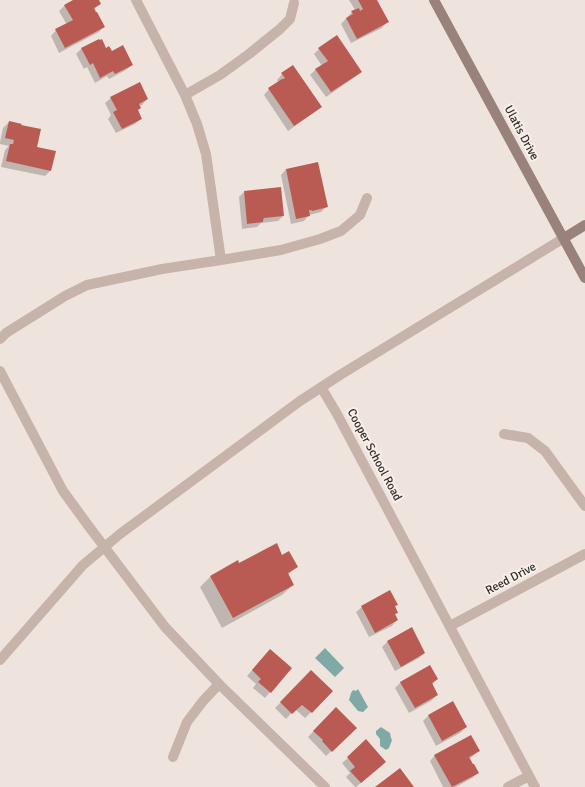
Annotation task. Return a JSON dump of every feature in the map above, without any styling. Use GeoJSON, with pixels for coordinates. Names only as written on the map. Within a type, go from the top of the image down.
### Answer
{"type":"FeatureCollection","features":[{"type":"Feature","properties":{"kind":"street"},"geometry":{"type":"LineString","coordinates":[[136,0],[185,95],[197,124],[206,154],[221,260]]}},
{"type":"Feature","properties":{"kind":"street","name":"Ulatis Drive"},"geometry":{"type":"LineString","coordinates":[[434,0],[585,278]]}},
{"type":"Feature","properties":{"kind":"street"},"geometry":{"type":"LineString","coordinates":[[185,95],[220,75],[280,29],[290,19],[294,3]]}},
{"type":"Feature","properties":{"kind":"street"},"geometry":{"type":"LineString","coordinates":[[0,339],[6,333],[58,300],[87,285],[162,269],[281,250],[320,239],[341,231],[360,215],[367,198]]}},
{"type":"Feature","properties":{"kind":"street"},"geometry":{"type":"LineString","coordinates":[[0,660],[83,565],[120,534],[321,387],[585,225]]}},
{"type":"Feature","properties":{"kind":"street"},"geometry":{"type":"LineString","coordinates":[[0,371],[63,491],[165,627],[219,684],[325,787]]}},
{"type":"Feature","properties":{"kind":"street","name":"Cooper School Road"},"geometry":{"type":"LineString","coordinates":[[321,387],[337,414],[535,787]]}},
{"type":"Feature","properties":{"kind":"street"},"geometry":{"type":"LineString","coordinates":[[504,434],[528,438],[545,451],[585,506]]}},
{"type":"Feature","properties":{"kind":"street","name":"Reed Drive"},"geometry":{"type":"LineString","coordinates":[[450,626],[585,554]]}},
{"type":"Feature","properties":{"kind":"street"},"geometry":{"type":"LineString","coordinates":[[173,757],[187,722],[203,701],[219,684]]}},
{"type":"Feature","properties":{"kind":"street"},"geometry":{"type":"LineString","coordinates":[[508,787],[529,776]]}},
{"type":"Feature","properties":{"kind":"water"},"geometry":{"type":"Polygon","coordinates":[[[325,648],[344,668],[335,677],[315,658],[325,648]]]}},
{"type":"Feature","properties":{"kind":"water"},"geometry":{"type":"Polygon","coordinates":[[[358,689],[368,707],[363,712],[358,711],[349,700],[353,690],[356,691],[358,689]]]}},
{"type":"Feature","properties":{"kind":"water"},"geometry":{"type":"Polygon","coordinates":[[[381,727],[390,733],[392,740],[389,748],[386,750],[380,746],[380,739],[376,734],[376,731],[381,727]]]}},
{"type":"Feature","properties":{"kind":"building"},"geometry":{"type":"Polygon","coordinates":[[[73,0],[99,0],[101,4],[94,8],[105,27],[65,48],[55,29],[73,20],[64,5],[73,0]]]}},
{"type":"Feature","properties":{"kind":"building"},"geometry":{"type":"Polygon","coordinates":[[[358,0],[377,0],[389,22],[357,39],[346,18],[353,14],[351,11],[359,8],[360,11],[363,9],[358,0]]]}},
{"type":"Feature","properties":{"kind":"building"},"geometry":{"type":"Polygon","coordinates":[[[337,35],[362,72],[331,92],[315,69],[328,61],[318,48],[337,35]]]}},
{"type":"Feature","properties":{"kind":"building"},"geometry":{"type":"Polygon","coordinates":[[[102,39],[106,48],[109,46],[112,51],[123,45],[133,65],[115,74],[113,71],[100,78],[93,63],[90,65],[81,48],[102,39]]]}},
{"type":"Feature","properties":{"kind":"building"},"geometry":{"type":"Polygon","coordinates":[[[293,65],[322,107],[294,126],[268,88],[285,78],[281,73],[293,65]]]}},
{"type":"Feature","properties":{"kind":"building"},"geometry":{"type":"Polygon","coordinates":[[[140,82],[148,99],[139,104],[141,108],[138,110],[142,119],[122,129],[113,112],[117,110],[110,97],[140,82]]]}},
{"type":"Feature","properties":{"kind":"building"},"geometry":{"type":"Polygon","coordinates":[[[9,121],[41,129],[37,147],[56,151],[51,171],[6,161],[10,144],[13,144],[14,140],[5,138],[9,121]]]}},
{"type":"Feature","properties":{"kind":"building"},"geometry":{"type":"Polygon","coordinates":[[[318,162],[328,207],[312,211],[309,210],[310,216],[296,219],[286,169],[318,162]]]}},
{"type":"Feature","properties":{"kind":"building"},"geometry":{"type":"Polygon","coordinates":[[[281,187],[284,216],[264,218],[263,222],[247,224],[244,191],[281,187]]]}},
{"type":"Feature","properties":{"kind":"building"},"geometry":{"type":"Polygon","coordinates":[[[277,543],[282,555],[289,551],[298,567],[288,573],[294,585],[233,618],[210,576],[238,560],[239,563],[277,543]]]}},
{"type":"Feature","properties":{"kind":"building"},"geometry":{"type":"Polygon","coordinates":[[[390,590],[398,605],[395,606],[398,613],[395,614],[398,620],[375,633],[361,606],[390,590]]]}},
{"type":"Feature","properties":{"kind":"building"},"geometry":{"type":"Polygon","coordinates":[[[412,627],[425,653],[401,667],[387,641],[412,627]]]}},
{"type":"Feature","properties":{"kind":"building"},"geometry":{"type":"Polygon","coordinates":[[[270,649],[292,668],[271,693],[258,682],[261,679],[252,670],[270,649]]]}},
{"type":"Feature","properties":{"kind":"building"},"geometry":{"type":"Polygon","coordinates":[[[430,665],[438,679],[432,683],[438,695],[415,708],[400,682],[430,665]]]}},
{"type":"Feature","properties":{"kind":"building"},"geometry":{"type":"Polygon","coordinates":[[[311,670],[333,691],[312,713],[302,705],[292,714],[280,702],[311,670]]]}},
{"type":"Feature","properties":{"kind":"building"},"geometry":{"type":"Polygon","coordinates":[[[453,701],[467,727],[442,741],[428,715],[453,701]]]}},
{"type":"Feature","properties":{"kind":"building"},"geometry":{"type":"Polygon","coordinates":[[[336,707],[357,728],[332,752],[322,741],[323,740],[313,731],[336,707]]]}},
{"type":"Feature","properties":{"kind":"building"},"geometry":{"type":"Polygon","coordinates":[[[471,735],[480,751],[469,757],[479,773],[452,787],[434,755],[471,735]]]}},
{"type":"Feature","properties":{"kind":"building"},"geometry":{"type":"Polygon","coordinates":[[[366,739],[386,762],[361,783],[350,771],[355,767],[347,757],[366,739]]]}},
{"type":"Feature","properties":{"kind":"building"},"geometry":{"type":"Polygon","coordinates":[[[400,768],[414,787],[375,787],[400,768]]]}}]}
